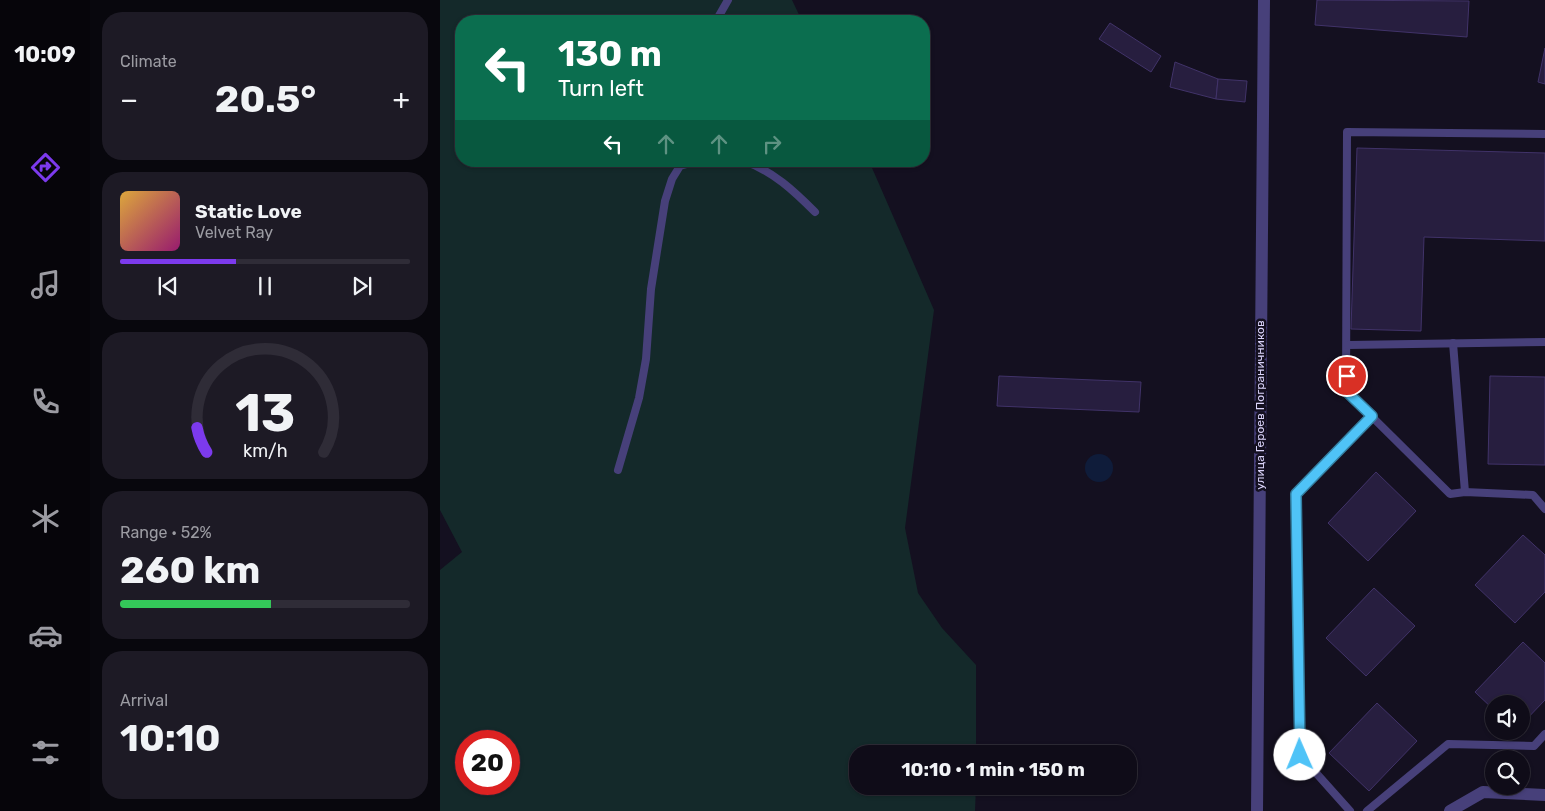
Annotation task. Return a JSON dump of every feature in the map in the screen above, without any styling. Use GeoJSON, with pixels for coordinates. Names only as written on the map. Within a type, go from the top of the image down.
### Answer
{"type":"FeatureCollection","features":[{"type":"Feature","properties":{"kind":"street","name":"улица Героев Пограничников"},"geometry":{"type":"LineString","coordinates":[[1257,811],[1264,0]]}},
{"type":"Feature","properties":{"kind":"street"},"geometry":{"type":"LineString","coordinates":[[1450,811],[1483,792],[1545,795]]}},
{"type":"Feature","properties":{"kind":"lane"},"geometry":{"type":"LineString","coordinates":[[719,15],[728,0]]}},
{"type":"Feature","properties":{"kind":"lane"},"geometry":{"type":"LineString","coordinates":[[1545,134],[1347,132],[1348,345],[1346,391],[1450,494],[1465,492],[1533,495],[1545,509]]}},
{"type":"Feature","properties":{"kind":"lane"},"geometry":{"type":"LineString","coordinates":[[618,470],[639,398],[646,359],[651,289],[665,200],[672,178],[679,167]]}},
{"type":"Feature","properties":{"kind":"lane"},"geometry":{"type":"LineString","coordinates":[[759,167],[766,170],[794,191],[815,212]]}},
{"type":"Feature","properties":{"kind":"lane"},"geometry":{"type":"LineString","coordinates":[[1348,345],[1545,342]]}},
{"type":"Feature","properties":{"kind":"lane"},"geometry":{"type":"LineString","coordinates":[[1453,343],[1465,492]]}},
{"type":"Feature","properties":{"kind":"lane"},"geometry":{"type":"LineString","coordinates":[[1350,811],[1300,755],[1296,494],[1372,416]]}},
{"type":"Feature","properties":{"kind":"lane"},"geometry":{"type":"LineString","coordinates":[[1367,811],[1448,744],[1534,746],[1545,734]]}},
{"type":"Feature","properties":{"kind":"green space"},"geometry":{"type":"Polygon","coordinates":[[[440,0],[792,0],[799,15],[455,15],[455,167],[872,167],[934,310],[905,528],[918,593],[942,628],[976,665],[976,745],[849,745],[849,795],[976,795],[975,811],[440,811],[440,570],[462,552],[440,510],[440,0]]]}},
{"type":"Feature","properties":{"kind":"water"},"geometry":{"type":"Polygon","coordinates":[[[1099,454],[1109,458],[1113,468],[1109,478],[1099,482],[1089,478],[1085,468],[1089,458],[1099,454]]]}},
{"type":"Feature","properties":{"kind":"building"},"geometry":{"type":"Polygon","coordinates":[[[1317,0],[1469,1],[1467,37],[1315,25],[1317,0]]]}},
{"type":"Feature","properties":{"kind":"building"},"geometry":{"type":"Polygon","coordinates":[[[1110,23],[1161,56],[1151,72],[1099,39],[1110,23]]]}},
{"type":"Feature","properties":{"kind":"building"},"geometry":{"type":"Polygon","coordinates":[[[1545,48],[1545,84],[1538,82],[1545,48]]]}},
{"type":"Feature","properties":{"kind":"building"},"geometry":{"type":"Polygon","coordinates":[[[1175,62],[1218,79],[1216,99],[1170,87],[1175,62]]]}},
{"type":"Feature","properties":{"kind":"building"},"geometry":{"type":"Polygon","coordinates":[[[1218,79],[1247,81],[1245,102],[1216,99],[1218,79]]]}},
{"type":"Feature","properties":{"kind":"building"},"geometry":{"type":"Polygon","coordinates":[[[1357,148],[1545,153],[1545,241],[1424,237],[1421,331],[1351,329],[1357,148]]]}},
{"type":"Feature","properties":{"kind":"building"},"geometry":{"type":"Polygon","coordinates":[[[999,376],[1141,382],[1139,412],[997,406],[999,376]]]}},
{"type":"Feature","properties":{"kind":"building"},"geometry":{"type":"Polygon","coordinates":[[[1490,376],[1545,377],[1545,465],[1488,464],[1490,376]]]}},
{"type":"Feature","properties":{"kind":"building"},"geometry":{"type":"Polygon","coordinates":[[[1376,472],[1416,511],[1368,561],[1328,523],[1376,472]]]}},
{"type":"Feature","properties":{"kind":"building"},"geometry":{"type":"Polygon","coordinates":[[[1523,535],[1545,555],[1545,592],[1515,623],[1475,585],[1523,535]]]}},
{"type":"Feature","properties":{"kind":"building"},"geometry":{"type":"Polygon","coordinates":[[[1374,588],[1415,626],[1366,676],[1326,638],[1374,588]]]}},
{"type":"Feature","properties":{"kind":"building"},"geometry":{"type":"Polygon","coordinates":[[[1523,642],[1545,663],[1545,700],[1530,716],[1530,695],[1485,695],[1485,701],[1475,692],[1523,642]]]}},
{"type":"Feature","properties":{"kind":"building"},"geometry":{"type":"Polygon","coordinates":[[[1377,703],[1417,741],[1369,791],[1329,753],[1377,703]]]}},
{"type":"Feature","properties":{"kind":"route"},"geometry":{"type":"LineString","coordinates":[[1300,755],[1296,494],[1372,416],[1346,391],[1347,376]]}}]}
